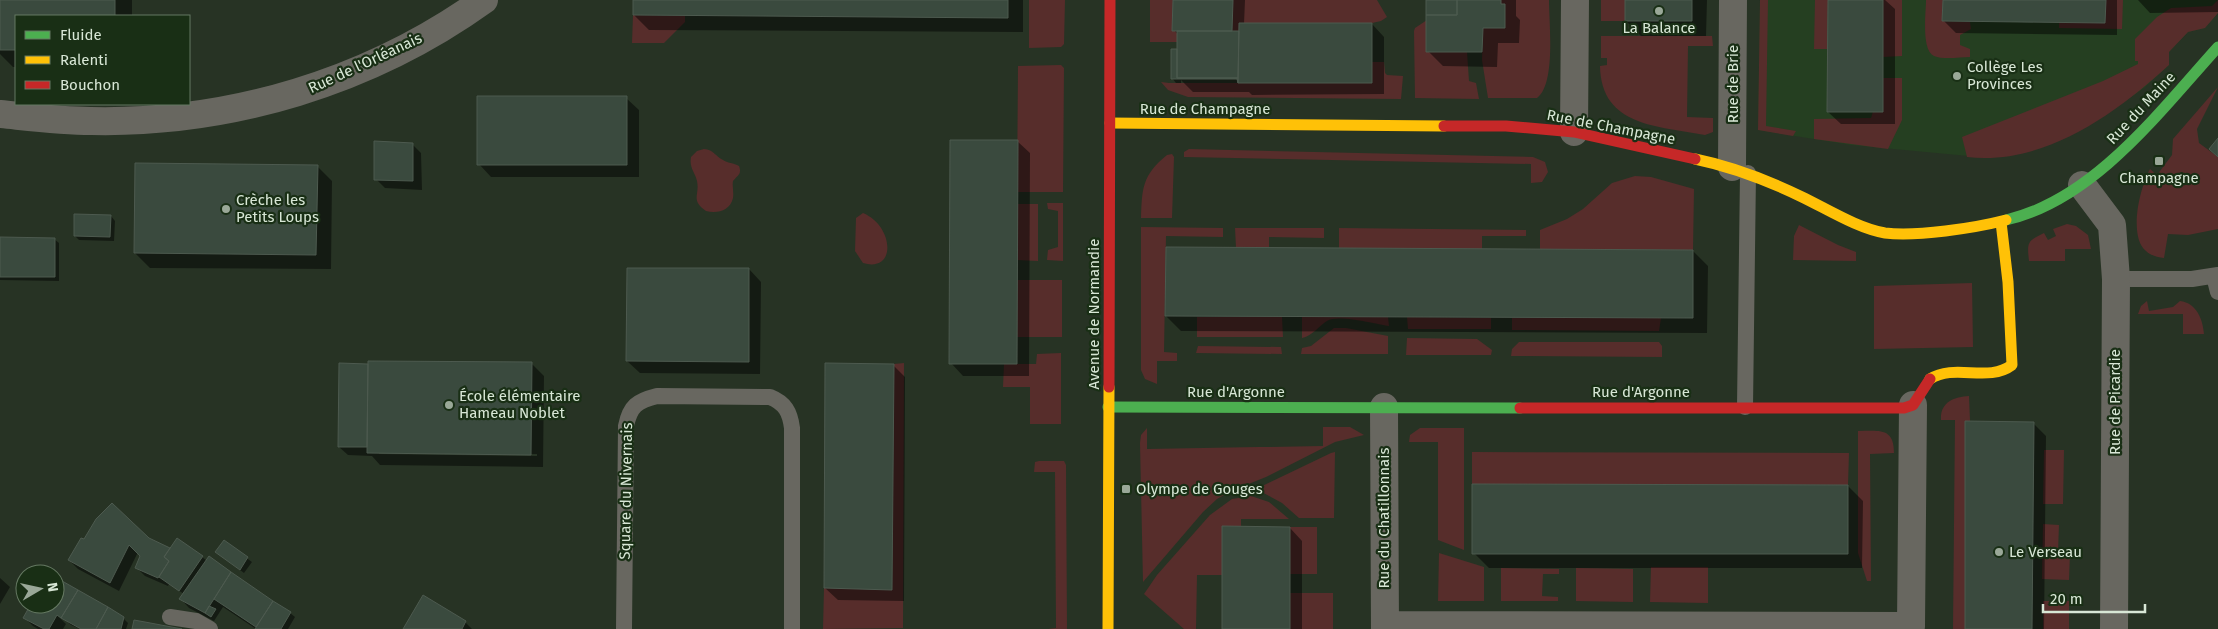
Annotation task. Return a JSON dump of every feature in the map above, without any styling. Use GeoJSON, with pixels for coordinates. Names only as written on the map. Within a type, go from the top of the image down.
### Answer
{"type":"FeatureCollection","features":[{"type":"Feature","properties":{"kind":"street","name":"Rue de l'Orléanais"},"geometry":{"type":"LineString","coordinates":[[0,114],[90,121],[131,120],[228,110],[265,102],[302,92],[410,46],[484,0]]}},
{"type":"Feature","properties":{"kind":"street","name":"Avenue de Normandie"},"geometry":{"type":"LineString","coordinates":[[1108,629],[1110,0]]}},
{"type":"Feature","properties":{"kind":"street"},"geometry":{"type":"LineString","coordinates":[[1574,132],[1575,0]]}},
{"type":"Feature","properties":{"kind":"street","name":"Rue de Brie"},"geometry":{"type":"LineString","coordinates":[[1733,0],[1740,170]]}},
{"type":"Feature","properties":{"kind":"street","name":"Rue du Maine"},"geometry":{"type":"LineString","coordinates":[[2082,185],[2112,161],[2132,141],[2218,47]]}},
{"type":"Feature","properties":{"kind":"street","name":"Rue de Champagne"},"geometry":{"type":"LineString","coordinates":[[1110,123],[1506,126],[1574,132],[1740,170],[1780,186],[1847,220],[1885,233],[1910,234],[2001,222],[2024,216],[2082,185]]}},
{"type":"Feature","properties":{"kind":"street","name":"Rue de Picardie"},"geometry":{"type":"LineString","coordinates":[[2082,185],[2112,225],[2116,278],[2114,629]]}},
{"type":"Feature","properties":{"kind":"street"},"geometry":{"type":"LineString","coordinates":[[1385,627],[1911,626],[1913,405],[1922,390],[1934,377],[1955,372],[2000,372],[2007,370],[2012,365],[2008,282],[2001,222]]}},
{"type":"Feature","properties":{"kind":"street","name":"Rue d'Argonne"},"geometry":{"type":"LineString","coordinates":[[1108,407],[1895,408],[1913,405]]}},
{"type":"Feature","properties":{"kind":"street","name":"Rue du Chatillonnais"},"geometry":{"type":"LineString","coordinates":[[1384,407],[1385,627]]}},
{"type":"Feature","properties":{"kind":"lane"},"geometry":{"type":"LineString","coordinates":[[1740,170],[1745,407]]}},
{"type":"Feature","properties":{"kind":"lane"},"geometry":{"type":"LineString","coordinates":[[2116,278],[2192,278],[2216,275],[2218,292]]}},
{"type":"Feature","properties":{"kind":"lane","name":"Square du Nivernais"},"geometry":{"type":"LineString","coordinates":[[624,629],[626,426],[628,414],[640,401],[657,396],[672,396],[770,397],[781,401],[788,410],[792,428],[792,629]]}},
{"type":"Feature","properties":{"kind":"lane"},"geometry":{"type":"LineString","coordinates":[[170,617],[196,621],[210,629]]}},
{"type":"Feature","properties":{"kind":"shaded area"},"geometry":{"type":"Polygon","coordinates":[[[1029,0],[1065,0],[1064,44],[1061,47],[1029,48],[1029,0]]]}},
{"type":"Feature","properties":{"kind":"shaded area"},"geometry":{"type":"Polygon","coordinates":[[[1150,0],[1173,0],[1172,31],[1177,31],[1177,42],[1150,42],[1150,0]]]}},
{"type":"Feature","properties":{"kind":"shaded area"},"geometry":{"type":"Polygon","coordinates":[[[1233,0],[1377,0],[1387,17],[1372,23],[1239,23],[1239,31],[1232,31],[1233,0]]]}},
{"type":"Feature","properties":{"kind":"shaded area"},"geometry":{"type":"Polygon","coordinates":[[[1501,0],[1549,0],[1549,67],[1543,91],[1537,98],[1488,98],[1482,60],[1483,28],[1505,28],[1505,4],[1501,4],[1501,0]]]}},
{"type":"Feature","properties":{"kind":"shaded area"},"geometry":{"type":"Polygon","coordinates":[[[1601,0],[1625,0],[1625,21],[1601,21],[1601,0]]]}},
{"type":"Feature","properties":{"kind":"shaded area","name":"Collège Les Provinces"},"geometry":{"type":"Polygon","coordinates":[[[1760,0],[2218,0],[2218,13],[2205,28],[2188,32],[2169,52],[2169,65],[2144,88],[2104,116],[2062,139],[2037,148],[1990,158],[1851,145],[1758,130],[1760,0]]]}},
{"type":"Feature","properties":{"kind":"shaded area"},"geometry":{"type":"Polygon","coordinates":[[[1760,0],[1768,0],[1766,126],[1796,131],[1793,136],[1758,130],[1760,0]]]}},
{"type":"Feature","properties":{"kind":"shaded area"},"geometry":{"type":"Polygon","coordinates":[[[1815,0],[1828,0],[1827,49],[1814,49],[1815,0]]]}},
{"type":"Feature","properties":{"kind":"shaded area"},"geometry":{"type":"Polygon","coordinates":[[[1883,0],[1902,0],[1902,56],[1883,57],[1883,0]]]}},
{"type":"Feature","properties":{"kind":"shaded area"},"geometry":{"type":"Polygon","coordinates":[[[1926,0],[1943,0],[1942,21],[1970,22],[1971,29],[1960,35],[1960,45],[1970,49],[1970,57],[1942,58],[1934,56],[1930,52],[1926,39],[1926,0]]]}},
{"type":"Feature","properties":{"kind":"shaded area"},"geometry":{"type":"Polygon","coordinates":[[[2106,0],[2123,0],[2122,29],[2059,28],[2059,22],[2106,0]]]}},
{"type":"Feature","properties":{"kind":"shaded area"},"geometry":{"type":"Polygon","coordinates":[[[2218,0],[2218,13],[2205,28],[2188,32],[2169,52],[2169,65],[2126,101],[2102,118],[2077,133],[2050,145],[2023,153],[1995,158],[1967,157],[1962,137],[2103,81],[2138,64],[2138,61],[2135,61],[2135,39],[2157,17],[2171,8],[2212,6],[2218,0]]]}},
{"type":"Feature","properties":{"kind":"shaded area"},"geometry":{"type":"Polygon","coordinates":[[[633,15],[685,16],[685,22],[664,43],[632,43],[633,15]]]}},
{"type":"Feature","properties":{"kind":"shaded area"},"geometry":{"type":"Polygon","coordinates":[[[1427,20],[1427,52],[1467,52],[1469,81],[1476,83],[1479,99],[1415,98],[1414,31],[1415,28],[1427,20]]]}},
{"type":"Feature","properties":{"kind":"shaded area"},"geometry":{"type":"Polygon","coordinates":[[[1601,36],[1712,36],[1713,46],[1688,46],[1687,117],[1713,118],[1713,132],[1705,135],[1669,129],[1636,120],[1622,112],[1610,101],[1603,86],[1600,66],[1607,65],[1607,58],[1601,58],[1601,36]]]}},
{"type":"Feature","properties":{"kind":"shaded area"},"geometry":{"type":"Polygon","coordinates":[[[1372,62],[1384,62],[1387,75],[1403,76],[1401,99],[1188,97],[1168,90],[1161,82],[1372,83],[1372,62]]]}},
{"type":"Feature","properties":{"kind":"shaded area"},"geometry":{"type":"Polygon","coordinates":[[[1061,65],[1064,68],[1063,192],[1017,192],[1018,66],[1061,65]]]}},
{"type":"Feature","properties":{"kind":"shaded area"},"geometry":{"type":"Polygon","coordinates":[[[1883,78],[1902,78],[1902,120],[1888,149],[1814,139],[1814,119],[1871,118],[1883,78]]]}},
{"type":"Feature","properties":{"kind":"shaded area"},"geometry":{"type":"Polygon","coordinates":[[[2218,87],[2197,129],[2199,143],[2218,157],[2218,229],[2188,235],[2168,234],[2164,258],[2152,255],[2141,244],[2137,223],[2140,199],[2146,177],[2150,169],[2157,175],[2172,155],[2173,139],[2218,87]]]}},
{"type":"Feature","properties":{"kind":"shaded area"},"geometry":{"type":"Polygon","coordinates":[[[704,149],[725,161],[739,166],[740,169],[739,174],[733,181],[731,202],[726,209],[719,212],[706,211],[698,204],[697,200],[698,186],[691,167],[691,157],[697,151],[704,149]]]}},
{"type":"Feature","properties":{"kind":"shaded area"},"geometry":{"type":"Polygon","coordinates":[[[1189,149],[1533,157],[1545,162],[1548,172],[1542,182],[1531,183],[1531,164],[1184,157],[1184,152],[1189,149]]]}},
{"type":"Feature","properties":{"kind":"shaded area"},"geometry":{"type":"Polygon","coordinates":[[[1172,154],[1174,157],[1172,218],[1141,218],[1145,183],[1153,169],[1167,155],[1172,154]]]}},
{"type":"Feature","properties":{"kind":"shaded area"},"geometry":{"type":"Polygon","coordinates":[[[1635,176],[1651,177],[1694,189],[1693,250],[1540,249],[1540,230],[1567,219],[1583,209],[1612,183],[1635,176]]]}},
{"type":"Feature","properties":{"kind":"shaded area"},"geometry":{"type":"Polygon","coordinates":[[[1047,203],[1063,203],[1063,261],[1047,260],[1048,250],[1058,247],[1058,211],[1048,209],[1047,203]]]}},
{"type":"Feature","properties":{"kind":"shaded area"},"geometry":{"type":"Polygon","coordinates":[[[1018,204],[1038,204],[1038,261],[1017,260],[1018,204]]]}},
{"type":"Feature","properties":{"kind":"shaded area"},"geometry":{"type":"Polygon","coordinates":[[[863,213],[873,219],[886,237],[886,255],[882,261],[874,264],[863,263],[855,251],[856,218],[863,213]]]}},
{"type":"Feature","properties":{"kind":"shaded area"},"geometry":{"type":"Polygon","coordinates":[[[2067,224],[2076,226],[2088,235],[2091,249],[2065,249],[2065,261],[2029,261],[2028,246],[2034,238],[2044,233],[2048,240],[2056,236],[2053,229],[2067,224]]]}},
{"type":"Feature","properties":{"kind":"shaded area"},"geometry":{"type":"Polygon","coordinates":[[[1799,225],[1856,252],[1856,261],[1793,260],[1794,236],[1799,225]]]}},
{"type":"Feature","properties":{"kind":"shaded area"},"geometry":{"type":"Polygon","coordinates":[[[1141,227],[1223,228],[1223,237],[1166,236],[1164,352],[1177,353],[1177,361],[1157,361],[1157,384],[1145,379],[1141,370],[1141,227]]]}},
{"type":"Feature","properties":{"kind":"shaded area"},"geometry":{"type":"Polygon","coordinates":[[[1235,228],[1324,228],[1324,238],[1269,237],[1269,248],[1236,248],[1235,228]]]}},
{"type":"Feature","properties":{"kind":"shaded area"},"geometry":{"type":"Polygon","coordinates":[[[1339,228],[1526,230],[1526,236],[1482,236],[1482,249],[1339,248],[1339,228]]]}},
{"type":"Feature","properties":{"kind":"shaded area"},"geometry":{"type":"Polygon","coordinates":[[[1017,280],[1062,280],[1062,337],[1017,337],[1017,280]]]}},
{"type":"Feature","properties":{"kind":"shaded area"},"geometry":{"type":"Polygon","coordinates":[[[1972,283],[1973,347],[1874,349],[1874,286],[1972,283]]]}},
{"type":"Feature","properties":{"kind":"shaded area"},"geometry":{"type":"Polygon","coordinates":[[[2147,301],[2149,311],[2173,307],[2180,301],[2186,302],[2198,313],[2204,334],[2183,334],[2183,314],[2138,314],[2141,306],[2147,301]]]}},
{"type":"Feature","properties":{"kind":"shaded area"},"geometry":{"type":"Polygon","coordinates":[[[1197,317],[1282,317],[1283,337],[1197,337],[1197,317]]]}},
{"type":"Feature","properties":{"kind":"shaded area"},"geometry":{"type":"Polygon","coordinates":[[[1302,317],[1388,317],[1389,326],[1348,319],[1332,319],[1302,338],[1302,317]]]}},
{"type":"Feature","properties":{"kind":"shaded area"},"geometry":{"type":"Polygon","coordinates":[[[1407,317],[1491,318],[1491,329],[1408,329],[1407,317]]]}},
{"type":"Feature","properties":{"kind":"shaded area"},"geometry":{"type":"Polygon","coordinates":[[[1512,318],[1661,318],[1659,331],[1512,330],[1512,318]]]}},
{"type":"Feature","properties":{"kind":"shaded area"},"geometry":{"type":"Polygon","coordinates":[[[1334,328],[1346,328],[1388,336],[1388,354],[1301,354],[1302,348],[1311,346],[1334,328]]]}},
{"type":"Feature","properties":{"kind":"shaded area"},"geometry":{"type":"Polygon","coordinates":[[[1407,338],[1477,339],[1492,350],[1491,355],[1406,355],[1407,338]]]}},
{"type":"Feature","properties":{"kind":"shaded area"},"geometry":{"type":"Polygon","coordinates":[[[1519,342],[1659,342],[1662,346],[1662,357],[1511,356],[1512,349],[1519,342]]]}},
{"type":"Feature","properties":{"kind":"shaded area"},"geometry":{"type":"Polygon","coordinates":[[[1198,346],[1281,347],[1282,354],[1196,353],[1198,346]]]}},
{"type":"Feature","properties":{"kind":"shaded area"},"geometry":{"type":"Polygon","coordinates":[[[1061,353],[1061,424],[1030,424],[1030,387],[1003,387],[1004,364],[1036,364],[1037,354],[1061,353]]]}},
{"type":"Feature","properties":{"kind":"shaded area"},"geometry":{"type":"Polygon","coordinates":[[[904,363],[903,628],[823,629],[824,588],[892,589],[894,364],[904,363]]]}},
{"type":"Feature","properties":{"kind":"shaded area"},"geometry":{"type":"Polygon","coordinates":[[[1969,396],[1970,421],[1965,422],[1965,629],[1953,629],[1955,420],[1941,420],[1941,414],[1945,405],[1953,399],[1969,396]]]}},
{"type":"Feature","properties":{"kind":"shaded area"},"geometry":{"type":"Polygon","coordinates":[[[1323,427],[1350,427],[1364,435],[1335,442],[1266,477],[1231,491],[1217,499],[1203,512],[1143,582],[1140,443],[1141,435],[1147,428],[1147,449],[1323,446],[1323,427]]]}},
{"type":"Feature","properties":{"kind":"shaded area"},"geometry":{"type":"Polygon","coordinates":[[[1420,428],[1464,428],[1464,550],[1438,540],[1438,442],[1409,442],[1410,435],[1420,428]]]}},
{"type":"Feature","properties":{"kind":"shaded area"},"geometry":{"type":"Polygon","coordinates":[[[1858,431],[1884,432],[1891,439],[1894,453],[1870,454],[1871,581],[1867,581],[1858,553],[1858,431]]]}},
{"type":"Feature","properties":{"kind":"shaded area"},"geometry":{"type":"Polygon","coordinates":[[[2044,450],[2064,450],[2063,504],[2043,504],[2044,450]]]}},
{"type":"Feature","properties":{"kind":"shaded area"},"geometry":{"type":"Polygon","coordinates":[[[1335,452],[1334,518],[1299,518],[1282,503],[1256,489],[1331,453],[1335,452]]]}},
{"type":"Feature","properties":{"kind":"shaded area"},"geometry":{"type":"Polygon","coordinates":[[[1472,452],[1849,453],[1848,485],[1472,484],[1472,452]]]}},
{"type":"Feature","properties":{"kind":"shaded area"},"geometry":{"type":"Polygon","coordinates":[[[1064,461],[1066,465],[1067,629],[1048,629],[1056,628],[1055,472],[1034,472],[1035,462],[1064,461]]]}},
{"type":"Feature","properties":{"kind":"shaded area"},"geometry":{"type":"Polygon","coordinates":[[[1251,496],[1269,502],[1289,519],[1241,519],[1241,526],[1223,526],[1222,575],[1197,575],[1196,629],[1184,629],[1144,594],[1157,575],[1210,515],[1232,499],[1251,496]]]}},
{"type":"Feature","properties":{"kind":"shaded area"},"geometry":{"type":"Polygon","coordinates":[[[2043,524],[2059,525],[2058,552],[2070,553],[2069,580],[2042,579],[2043,524]]]}},
{"type":"Feature","properties":{"kind":"shaded area"},"geometry":{"type":"Polygon","coordinates":[[[1290,527],[1317,527],[1317,574],[1290,574],[1290,527]]]}},
{"type":"Feature","properties":{"kind":"shaded area"},"geometry":{"type":"Polygon","coordinates":[[[1439,553],[1484,567],[1484,601],[1438,601],[1439,553]]]}},
{"type":"Feature","properties":{"kind":"shaded area"},"geometry":{"type":"Polygon","coordinates":[[[1651,567],[1708,567],[1708,603],[1650,602],[1651,567]]]}},
{"type":"Feature","properties":{"kind":"shaded area"},"geometry":{"type":"Polygon","coordinates":[[[1501,568],[1559,569],[1559,574],[1543,574],[1542,596],[1558,597],[1558,601],[1501,601],[1501,568]]]}},
{"type":"Feature","properties":{"kind":"shaded area"},"geometry":{"type":"Polygon","coordinates":[[[1576,568],[1633,569],[1633,602],[1576,601],[1576,568]]]}},
{"type":"Feature","properties":{"kind":"shaded area"},"geometry":{"type":"Polygon","coordinates":[[[1290,593],[1333,593],[1333,629],[1290,629],[1290,593]]]}},
{"type":"Feature","properties":{"kind":"shaded area"},"geometry":{"type":"Polygon","coordinates":[[[2043,601],[2069,601],[2069,629],[2043,629],[2043,601]]]}},
{"type":"Feature","properties":{"kind":"building"},"geometry":{"type":"Polygon","coordinates":[[[0,0],[115,0],[115,15],[15,15],[15,50],[0,50],[0,0]]]}},
{"type":"Feature","properties":{"kind":"building"},"geometry":{"type":"Polygon","coordinates":[[[633,0],[1008,0],[1008,18],[633,15],[633,0]]]}},
{"type":"Feature","properties":{"kind":"building"},"geometry":{"type":"Polygon","coordinates":[[[1173,0],[1233,0],[1232,31],[1172,31],[1173,0]]]}},
{"type":"Feature","properties":{"kind":"building"},"geometry":{"type":"Polygon","coordinates":[[[1426,0],[1457,0],[1457,15],[1426,15],[1426,0]]]}},
{"type":"Feature","properties":{"kind":"building"},"geometry":{"type":"Polygon","coordinates":[[[1457,0],[1501,0],[1501,4],[1505,4],[1505,28],[1483,28],[1482,52],[1426,52],[1426,15],[1457,15],[1457,0]]]}},
{"type":"Feature","properties":{"kind":"building","name":"La Balance"},"geometry":{"type":"Polygon","coordinates":[[[1625,0],[1692,0],[1692,21],[1625,21],[1625,0]]]}},
{"type":"Feature","properties":{"kind":"building"},"geometry":{"type":"Polygon","coordinates":[[[1828,0],[1883,0],[1883,112],[1827,112],[1828,0]]]}},
{"type":"Feature","properties":{"kind":"building"},"geometry":{"type":"Polygon","coordinates":[[[1943,0],[2106,0],[2105,23],[1942,21],[1943,0]]]}},
{"type":"Feature","properties":{"kind":"building"},"geometry":{"type":"Polygon","coordinates":[[[1239,23],[1372,23],[1372,83],[1238,83],[1239,23]]]}},
{"type":"Feature","properties":{"kind":"building"},"geometry":{"type":"Polygon","coordinates":[[[1177,31],[1239,31],[1238,78],[1177,78],[1177,31]]]}},
{"type":"Feature","properties":{"kind":"building"},"geometry":{"type":"Polygon","coordinates":[[[1171,49],[1177,49],[1177,78],[1238,78],[1238,83],[1237,79],[1171,79],[1171,49]]]}},
{"type":"Feature","properties":{"kind":"building"},"geometry":{"type":"Polygon","coordinates":[[[477,96],[627,96],[627,165],[477,165],[477,96]]]}},
{"type":"Feature","properties":{"kind":"building"},"geometry":{"type":"Polygon","coordinates":[[[2218,138],[2218,157],[2209,149],[2218,138]]]}},
{"type":"Feature","properties":{"kind":"building"},"geometry":{"type":"Polygon","coordinates":[[[950,140],[1018,140],[1017,364],[949,364],[950,140]]]}},
{"type":"Feature","properties":{"kind":"building"},"geometry":{"type":"Polygon","coordinates":[[[374,141],[413,143],[413,181],[374,180],[374,141]]]}},
{"type":"Feature","properties":{"kind":"building","name":"Crèche les Petits Loups"},"geometry":{"type":"Polygon","coordinates":[[[135,163],[318,165],[316,255],[134,253],[135,163]]]}},
{"type":"Feature","properties":{"kind":"building"},"geometry":{"type":"Polygon","coordinates":[[[74,214],[111,215],[110,237],[74,236],[74,214]]]}},
{"type":"Feature","properties":{"kind":"building"},"geometry":{"type":"Polygon","coordinates":[[[0,237],[55,238],[55,277],[0,277],[0,237]]]}},
{"type":"Feature","properties":{"kind":"building"},"geometry":{"type":"Polygon","coordinates":[[[1166,247],[1693,250],[1693,318],[1165,316],[1166,247]]]}},
{"type":"Feature","properties":{"kind":"building"},"geometry":{"type":"Polygon","coordinates":[[[627,268],[749,268],[749,362],[626,361],[627,268]]]}},
{"type":"Feature","properties":{"kind":"building","name":"École élémentaire Hameau Noblet"},"geometry":{"type":"Polygon","coordinates":[[[368,361],[532,362],[531,455],[367,453],[368,361]]]}},
{"type":"Feature","properties":{"kind":"building"},"geometry":{"type":"Polygon","coordinates":[[[339,363],[368,364],[367,447],[338,447],[339,363]]]}},
{"type":"Feature","properties":{"kind":"building"},"geometry":{"type":"Polygon","coordinates":[[[825,363],[894,364],[892,590],[824,588],[825,363]]]}},
{"type":"Feature","properties":{"kind":"building","name":"Le Verseau"},"geometry":{"type":"Polygon","coordinates":[[[1965,421],[2034,422],[2032,629],[1965,629],[1965,421]]]}},
{"type":"Feature","properties":{"kind":"building"},"geometry":{"type":"Polygon","coordinates":[[[1472,484],[1848,485],[1848,554],[1472,554],[1472,484]]]}},
{"type":"Feature","properties":{"kind":"building"},"geometry":{"type":"Polygon","coordinates":[[[112,503],[149,538],[170,548],[164,557],[169,561],[158,578],[135,568],[140,556],[129,545],[110,583],[68,560],[81,538],[84,539],[96,519],[112,503]]]}},
{"type":"Feature","properties":{"kind":"building"},"geometry":{"type":"Polygon","coordinates":[[[1222,526],[1290,527],[1290,629],[1222,629],[1222,526]]]}},
{"type":"Feature","properties":{"kind":"building"},"geometry":{"type":"Polygon","coordinates":[[[177,538],[203,556],[179,591],[159,577],[169,561],[164,557],[177,538]]]}},
{"type":"Feature","properties":{"kind":"building"},"geometry":{"type":"Polygon","coordinates":[[[224,540],[248,557],[240,570],[215,552],[224,540]]]}},
{"type":"Feature","properties":{"kind":"building"},"geometry":{"type":"Polygon","coordinates":[[[209,556],[231,572],[205,613],[179,599],[209,556]]]}},
{"type":"Feature","properties":{"kind":"building"},"geometry":{"type":"Polygon","coordinates":[[[231,572],[273,601],[256,627],[214,599],[231,572]]]}},
{"type":"Feature","properties":{"kind":"building"},"geometry":{"type":"Polygon","coordinates":[[[65,583],[78,590],[65,611],[65,583]]]}},
{"type":"Feature","properties":{"kind":"building"},"geometry":{"type":"Polygon","coordinates":[[[78,590],[108,607],[96,629],[81,629],[61,618],[78,590]]]}},
{"type":"Feature","properties":{"kind":"building"},"geometry":{"type":"Polygon","coordinates":[[[423,595],[466,621],[462,629],[403,629],[423,595]]]}},
{"type":"Feature","properties":{"kind":"building"},"geometry":{"type":"Polygon","coordinates":[[[273,601],[291,612],[281,629],[255,629],[273,601]]]}},
{"type":"Feature","properties":{"kind":"building"},"geometry":{"type":"Polygon","coordinates":[[[209,606],[216,609],[211,617],[205,613],[209,606]]]}},
{"type":"Feature","properties":{"kind":"building"},"geometry":{"type":"Polygon","coordinates":[[[108,607],[124,617],[121,629],[96,629],[108,607]]]}},
{"type":"Feature","properties":{"kind":"building"},"geometry":{"type":"Polygon","coordinates":[[[25,614],[63,614],[61,618],[57,615],[49,629],[44,629],[23,618],[25,614]]]}},
{"type":"Feature","properties":{"kind":"building"},"geometry":{"type":"Polygon","coordinates":[[[134,620],[145,622],[182,629],[132,629],[134,620]]]}},
{"type":"Feature","properties":{"kind":"traffic: fast"},"geometry":{"type":"LineString","coordinates":[[2006,220],[2038,209],[2068,194],[2096,173],[2149,125],[2218,47]]}},
{"type":"Feature","properties":{"kind":"traffic: fast"},"geometry":{"type":"LineString","coordinates":[[1108,407],[1520,408]]}},
{"type":"Feature","properties":{"kind":"traffic: slow"},"geometry":{"type":"LineString","coordinates":[[1110,123],[1444,126]]}},
{"type":"Feature","properties":{"kind":"traffic: slow"},"geometry":{"type":"LineString","coordinates":[[1695,159],[1737,170],[1763,180],[1854,223],[1885,233],[1913,234],[1945,231],[2006,220]]}},
{"type":"Feature","properties":{"kind":"traffic: slow"},"geometry":{"type":"LineString","coordinates":[[1930,379],[1950,373],[1993,373],[2012,365],[2008,282],[2001,222]]}},
{"type":"Feature","properties":{"kind":"traffic: slow"},"geometry":{"type":"LineString","coordinates":[[1108,629],[1109,387]]}},
{"type":"Feature","properties":{"kind":"traffic: jam"},"geometry":{"type":"LineString","coordinates":[[1109,387],[1110,0]]}},
{"type":"Feature","properties":{"kind":"traffic: jam"},"geometry":{"type":"LineString","coordinates":[[1444,126],[1506,126],[1574,132],[1695,159]]}},
{"type":"Feature","properties":{"kind":"traffic: jam"},"geometry":{"type":"LineString","coordinates":[[1520,408],[1904,408],[1913,405],[1930,379]]}},
{"type":"Feature","properties":{"kind":"place","name":"La Balance"},"geometry":{"type":"Point","coordinates":[1659,11]}},
{"type":"Feature","properties":{"kind":"place","name":"Collège Les Provinces"},"geometry":{"type":"Point","coordinates":[1957,76]}},
{"type":"Feature","properties":{"kind":"place","name":"Champagne"},"geometry":{"type":"Point","coordinates":[2159,161]}},
{"type":"Feature","properties":{"kind":"place","name":"Crèche les Petits Loups"},"geometry":{"type":"Point","coordinates":[226,209]}},
{"type":"Feature","properties":{"kind":"place","name":"École élémentaire Hameau Noblet"},"geometry":{"type":"Point","coordinates":[449,405]}},
{"type":"Feature","properties":{"kind":"place","name":"Olympe de Gouges"},"geometry":{"type":"Point","coordinates":[1126,489]}},
{"type":"Feature","properties":{"kind":"place","name":"Le Verseau"},"geometry":{"type":"Point","coordinates":[1999,552]}}]}
